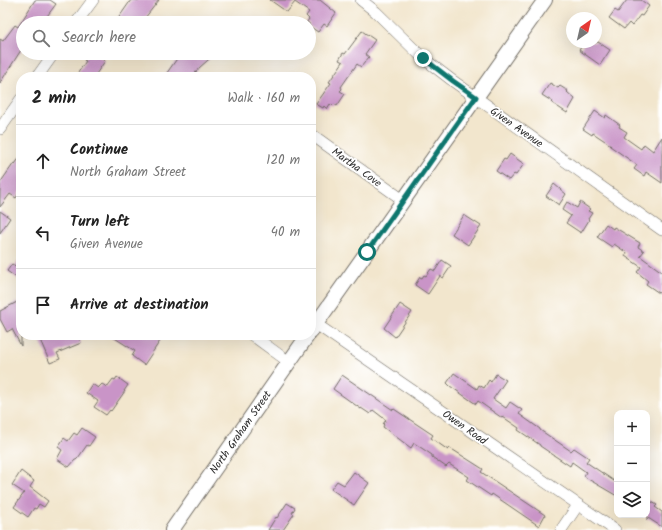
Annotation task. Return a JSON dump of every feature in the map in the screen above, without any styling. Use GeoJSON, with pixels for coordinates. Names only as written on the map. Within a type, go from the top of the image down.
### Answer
{"type":"FeatureCollection","features":[{"type":"Feature","properties":{"kind":"main road","name":"North Graham Street"},"geometry":{"type":"LineString","coordinates":[[316,324],[545,0]]}},
{"type":"Feature","properties":{"kind":"main road","name":"North Graham Street"},"geometry":{"type":"LineString","coordinates":[[172,530],[305,340]]}},
{"type":"Feature","properties":{"kind":"street"},"geometry":{"type":"LineString","coordinates":[[81,16],[93,0]]}},
{"type":"Feature","properties":{"kind":"street","name":"Given Avenue"},"geometry":{"type":"LineString","coordinates":[[361,0],[376,12],[414,50],[432,65],[662,230]]}},
{"type":"Feature","properties":{"kind":"street"},"geometry":{"type":"LineString","coordinates":[[41,72],[49,60]]}},
{"type":"Feature","properties":{"kind":"street"},"geometry":{"type":"LineString","coordinates":[[0,129],[16,107]]}},
{"type":"Feature","properties":{"kind":"street","name":"Martha Cove"},"geometry":{"type":"LineString","coordinates":[[316,138],[403,200]]}},
{"type":"Feature","properties":{"kind":"street","name":"Owen Road"},"geometry":{"type":"LineString","coordinates":[[316,333],[615,530]]}},
{"type":"Feature","properties":{"kind":"street"},"geometry":{"type":"LineString","coordinates":[[259,340],[289,362]]}},
{"type":"Feature","properties":{"kind":"street"},"geometry":{"type":"LineString","coordinates":[[561,530],[578,505]]}},
{"type":"Feature","properties":{"kind":"building"},"geometry":{"type":"Polygon","coordinates":[[[35,0],[50,0],[56,4],[47,16],[25,16],[35,0]]]}},
{"type":"Feature","properties":{"kind":"building"},"geometry":{"type":"Polygon","coordinates":[[[131,0],[159,0],[146,16],[120,16],[131,0]]]}},
{"type":"Feature","properties":{"kind":"building"},"geometry":{"type":"Polygon","coordinates":[[[270,0],[320,0],[336,13],[327,26],[324,24],[318,32],[316,31],[316,16],[306,16],[309,12],[295,2],[287,12],[270,0]]]}},
{"type":"Feature","properties":{"kind":"building"},"geometry":{"type":"Polygon","coordinates":[[[627,0],[641,0],[649,6],[632,26],[629,23],[624,29],[609,18],[615,10],[618,12],[627,0]]]}},
{"type":"Feature","properties":{"kind":"building"},"geometry":{"type":"Polygon","coordinates":[[[15,25],[16,58],[0,83],[0,39],[3,41],[15,25]]]}},
{"type":"Feature","properties":{"kind":"building"},"geometry":{"type":"Polygon","coordinates":[[[362,31],[375,40],[365,54],[369,57],[361,67],[357,64],[341,87],[342,89],[340,91],[345,94],[337,106],[334,104],[332,106],[330,104],[327,109],[324,106],[323,108],[316,104],[331,83],[329,82],[343,62],[339,60],[343,53],[345,54],[362,31]]]}},
{"type":"Feature","properties":{"kind":"building"},"geometry":{"type":"Polygon","coordinates":[[[602,45],[610,50],[600,65],[579,50],[580,48],[602,48],[602,45]]]}},
{"type":"Feature","properties":{"kind":"building"},"geometry":{"type":"Polygon","coordinates":[[[84,60],[105,61],[97,72],[78,72],[86,61],[84,60]]]}},
{"type":"Feature","properties":{"kind":"building"},"geometry":{"type":"Polygon","coordinates":[[[176,60],[208,60],[196,72],[168,72],[176,60]]]}},
{"type":"Feature","properties":{"kind":"building"},"geometry":{"type":"Polygon","coordinates":[[[550,83],[558,88],[560,86],[568,91],[567,92],[575,99],[567,113],[542,95],[550,83]]]}},
{"type":"Feature","properties":{"kind":"building"},"geometry":{"type":"Polygon","coordinates":[[[595,111],[605,118],[606,115],[620,125],[619,127],[627,132],[624,137],[641,149],[644,144],[653,151],[662,137],[662,183],[646,172],[644,176],[634,169],[637,165],[593,133],[592,135],[583,129],[595,111]]]}},
{"type":"Feature","properties":{"kind":"building"},"geometry":{"type":"Polygon","coordinates":[[[510,154],[524,164],[516,175],[514,174],[509,180],[496,171],[504,159],[506,160],[510,154]]]}},
{"type":"Feature","properties":{"kind":"building"},"geometry":{"type":"Polygon","coordinates":[[[14,163],[16,163],[16,198],[10,194],[0,207],[0,183],[14,163]]]}},
{"type":"Feature","properties":{"kind":"building"},"geometry":{"type":"Polygon","coordinates":[[[554,184],[566,194],[559,205],[546,196],[554,184]]]}},
{"type":"Feature","properties":{"kind":"building"},"geometry":{"type":"Polygon","coordinates":[[[567,202],[577,208],[580,202],[590,209],[588,211],[592,213],[581,233],[566,223],[571,216],[562,210],[567,202]]]}},
{"type":"Feature","properties":{"kind":"building"},"geometry":{"type":"Polygon","coordinates":[[[0,211],[10,218],[0,233],[0,211]]]}},
{"type":"Feature","properties":{"kind":"building"},"geometry":{"type":"Polygon","coordinates":[[[464,215],[481,226],[468,245],[452,234],[464,215]]]}},
{"type":"Feature","properties":{"kind":"building"},"geometry":{"type":"Polygon","coordinates":[[[606,224],[613,229],[614,227],[640,243],[638,247],[644,251],[640,256],[662,272],[662,295],[646,284],[648,281],[637,272],[641,267],[625,256],[627,253],[614,244],[612,247],[597,237],[606,224]]]}},
{"type":"Feature","properties":{"kind":"building"},"geometry":{"type":"Polygon","coordinates":[[[442,260],[451,266],[443,278],[440,276],[428,294],[415,285],[420,277],[422,278],[424,275],[426,276],[431,269],[435,271],[442,260]]]}},
{"type":"Feature","properties":{"kind":"building"},"geometry":{"type":"Polygon","coordinates":[[[12,264],[15,266],[16,264],[16,277],[7,271],[12,264]]]}},
{"type":"Feature","properties":{"kind":"building"},"geometry":{"type":"Polygon","coordinates":[[[16,303],[16,337],[12,329],[7,332],[0,319],[0,311],[16,303]]]}},
{"type":"Feature","properties":{"kind":"building"},"geometry":{"type":"Polygon","coordinates":[[[400,304],[412,312],[395,337],[384,328],[400,304]]]}},
{"type":"Feature","properties":{"kind":"building"},"geometry":{"type":"Polygon","coordinates":[[[40,340],[80,340],[81,343],[57,353],[60,359],[50,363],[40,340]]]}},
{"type":"Feature","properties":{"kind":"building"},"geometry":{"type":"Polygon","coordinates":[[[118,340],[161,340],[144,365],[132,356],[135,351],[118,340]]]}},
{"type":"Feature","properties":{"kind":"building"},"geometry":{"type":"Polygon","coordinates":[[[454,373],[477,389],[479,385],[484,388],[489,380],[491,382],[496,374],[506,380],[493,399],[506,408],[510,402],[522,410],[519,414],[540,430],[571,451],[574,448],[589,458],[586,462],[614,481],[614,494],[584,476],[586,472],[572,462],[570,466],[518,430],[519,428],[503,417],[502,418],[478,401],[476,404],[447,383],[454,373]]]}},
{"type":"Feature","properties":{"kind":"building"},"geometry":{"type":"Polygon","coordinates":[[[342,375],[433,435],[431,438],[448,450],[450,448],[483,469],[481,472],[545,515],[539,526],[492,494],[491,496],[467,480],[469,477],[449,464],[446,467],[414,443],[411,448],[383,427],[386,420],[373,410],[370,414],[333,389],[342,375]]]}},
{"type":"Feature","properties":{"kind":"building"},"geometry":{"type":"Polygon","coordinates":[[[117,377],[128,385],[111,411],[110,410],[106,415],[94,407],[98,401],[86,393],[92,384],[98,388],[102,384],[107,387],[113,379],[115,380],[117,377]]]}},
{"type":"Feature","properties":{"kind":"building"},"geometry":{"type":"Polygon","coordinates":[[[82,428],[95,437],[89,446],[87,445],[78,458],[69,467],[57,459],[62,450],[58,447],[64,438],[68,441],[74,433],[77,435],[82,428]]]}},
{"type":"Feature","properties":{"kind":"building"},"geometry":{"type":"Polygon","coordinates":[[[21,471],[34,481],[30,487],[48,501],[44,507],[39,504],[36,509],[34,508],[28,517],[14,507],[24,493],[12,485],[21,471]]]}},
{"type":"Feature","properties":{"kind":"building"},"geometry":{"type":"Polygon","coordinates":[[[354,472],[369,483],[354,505],[331,489],[337,481],[344,485],[354,472]]]}},
{"type":"Feature","properties":{"kind":"building"},"geometry":{"type":"Polygon","coordinates":[[[650,501],[657,505],[655,507],[662,512],[662,527],[648,518],[650,518],[650,501]]]}},
{"type":"Feature","properties":{"kind":"building"},"geometry":{"type":"Polygon","coordinates":[[[287,503],[295,508],[292,513],[294,514],[283,530],[268,530],[276,517],[277,518],[287,503]]]}},
{"type":"Feature","properties":{"kind":"route"},"geometry":{"type":"LineString","coordinates":[[367,252],[476,97],[423,58]]}}]}
